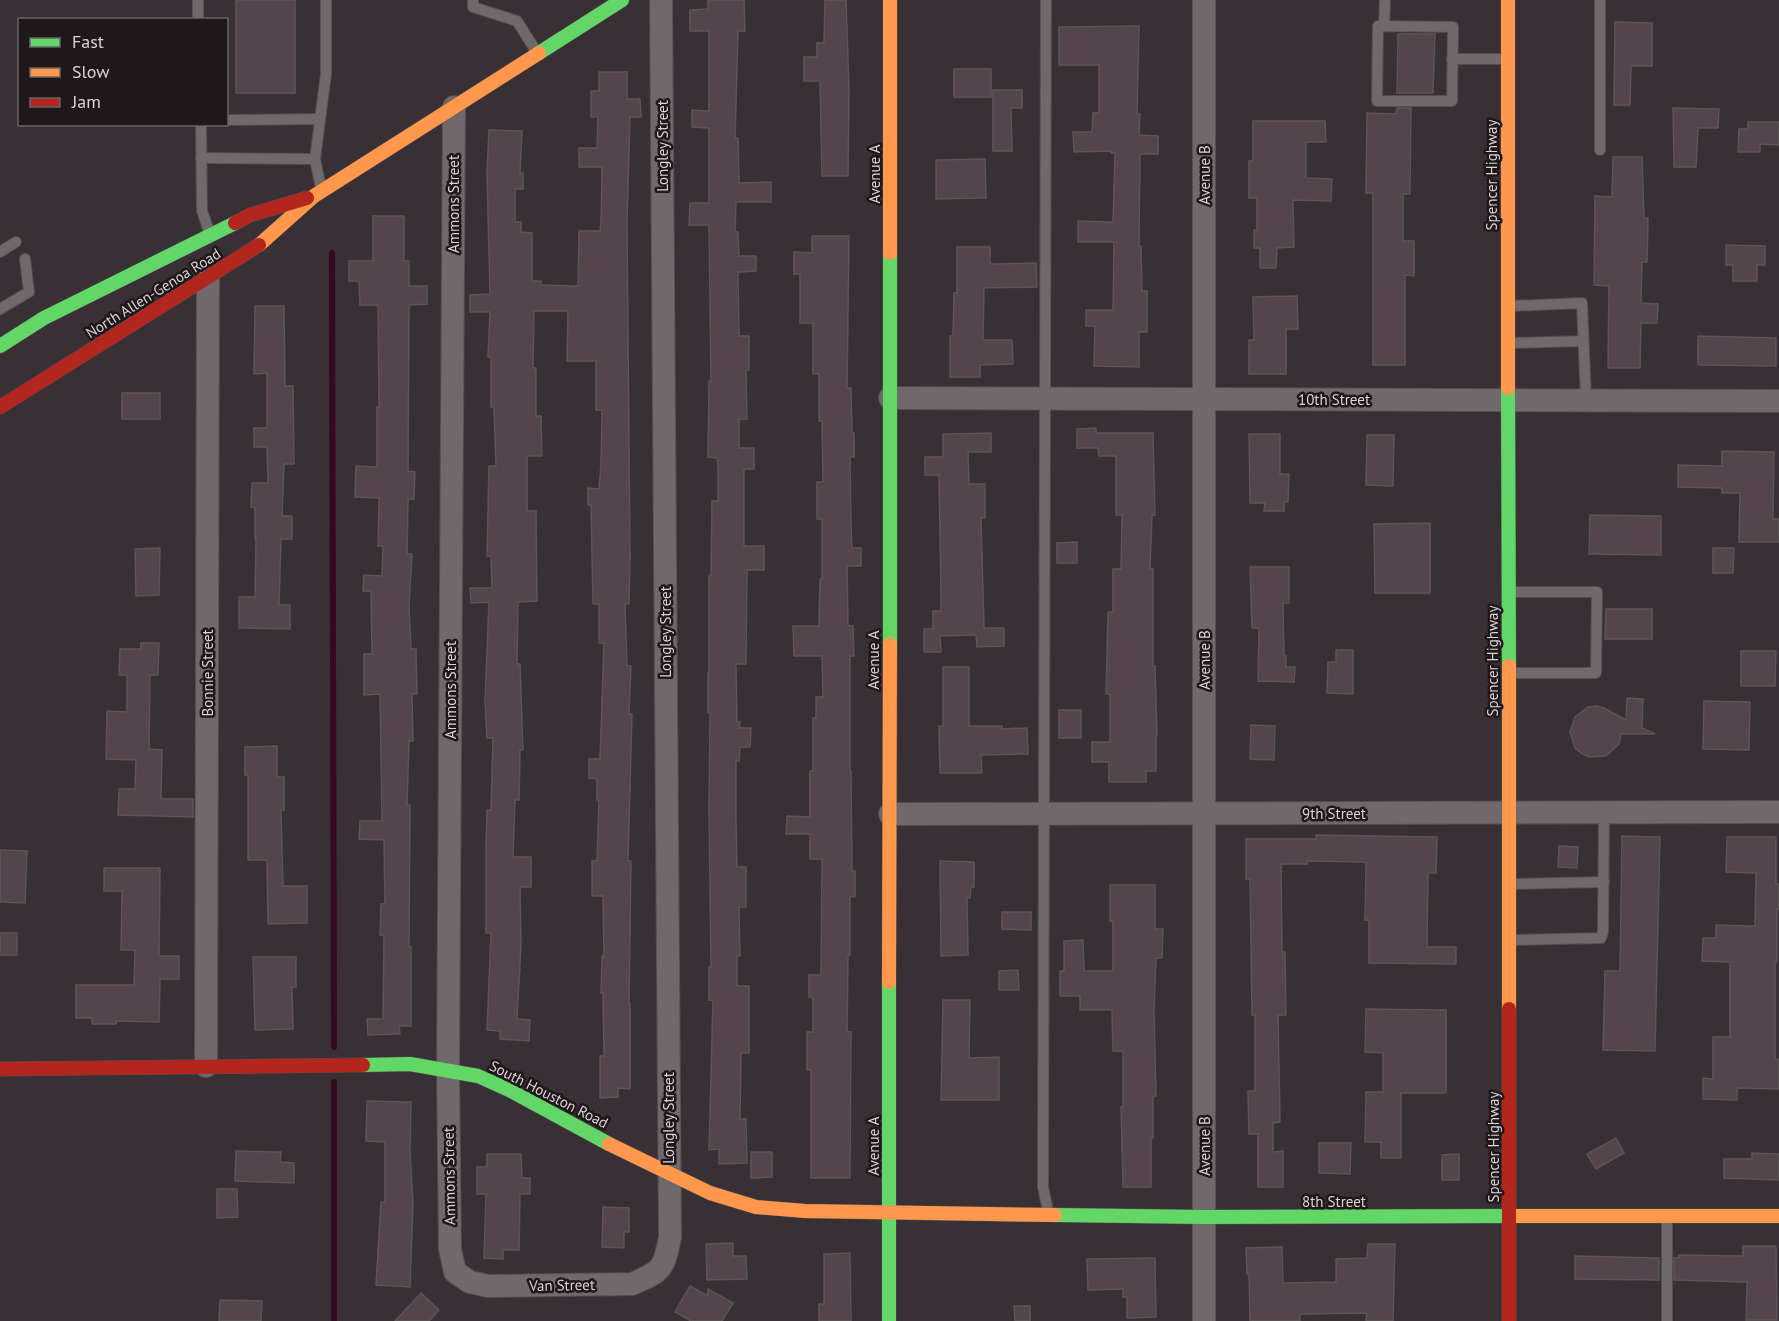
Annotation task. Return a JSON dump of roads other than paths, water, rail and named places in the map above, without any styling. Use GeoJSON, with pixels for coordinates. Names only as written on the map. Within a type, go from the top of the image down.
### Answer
{"type":"FeatureCollection","features":[{"type":"Feature","properties":{"kind":"street","name":"North Allen-Genoa Road"},"geometry":{"type":"LineString","coordinates":[[0,408],[208,279],[264,242],[318,194],[622,0]]}},
{"type":"Feature","properties":{"kind":"street","name":"Longley Street"},"geometry":{"type":"LineString","coordinates":[[661,0],[670,1237],[665,1263]]}},
{"type":"Feature","properties":{"kind":"street","name":"Avenue A"},"geometry":{"type":"LineString","coordinates":[[889,1321],[890,0]]}},
{"type":"Feature","properties":{"kind":"street","name":"Avenue B"},"geometry":{"type":"LineString","coordinates":[[1204,0],[1204,1321]]}},
{"type":"Feature","properties":{"kind":"street","name":"Spencer Highway"},"geometry":{"type":"LineString","coordinates":[[1508,0],[1509,1321]]}},
{"type":"Feature","properties":{"kind":"street","name":"Ammons Street"},"geometry":{"type":"LineString","coordinates":[[454,107],[448,1069],[450,1249],[455,1272]]}},
{"type":"Feature","properties":{"kind":"street","name":"North Allen-Genoa Road"},"geometry":{"type":"LineString","coordinates":[[0,346],[36,305],[210,235],[250,215],[318,194]]}},
{"type":"Feature","properties":{"kind":"street","name":"Bonnie Street"},"geometry":{"type":"LineString","coordinates":[[207,1066],[208,279]]}},
{"type":"Feature","properties":{"kind":"street","name":"10th Street"},"geometry":{"type":"LineString","coordinates":[[890,398],[1779,400]]}},
{"type":"Feature","properties":{"kind":"street","name":"9th Street"},"geometry":{"type":"LineString","coordinates":[[890,813],[1779,812]]}},
{"type":"Feature","properties":{"kind":"street","name":"South Houston Road"},"geometry":{"type":"LineString","coordinates":[[0,1069],[410,1064],[448,1069],[478,1076],[511,1090],[619,1149],[710,1193],[756,1207],[805,1211],[890,1212]]}},
{"type":"Feature","properties":{"kind":"street","name":"8th Street"},"geometry":{"type":"LineString","coordinates":[[890,1212],[1204,1218],[1779,1216]]}},
{"type":"Feature","properties":{"kind":"street","name":"Van Street"},"geometry":{"type":"LineString","coordinates":[[455,1272],[470,1282],[488,1286],[632,1284],[651,1276],[665,1263]]}},
{"type":"Feature","properties":{"kind":"lane"},"geometry":{"type":"LineString","coordinates":[[198,0],[198,18]]}},
{"type":"Feature","properties":{"kind":"lane"},"geometry":{"type":"LineString","coordinates":[[318,194],[315,159],[326,74],[326,0]]}},
{"type":"Feature","properties":{"kind":"lane"},"geometry":{"type":"LineString","coordinates":[[473,0],[473,7],[517,21],[538,54]]}},
{"type":"Feature","properties":{"kind":"lane"},"geometry":{"type":"LineString","coordinates":[[1046,0],[1043,1187],[1048,1215]]}},
{"type":"Feature","properties":{"kind":"lane"},"geometry":{"type":"LineString","coordinates":[[1384,26],[1385,0]]}},
{"type":"Feature","properties":{"kind":"lane"},"geometry":{"type":"LineString","coordinates":[[1600,0],[1600,150]]}},
{"type":"Feature","properties":{"kind":"lane"},"geometry":{"type":"LineString","coordinates":[[1378,26],[1384,26],[1453,27],[1452,101],[1377,101],[1378,26]]}},
{"type":"Feature","properties":{"kind":"lane"},"geometry":{"type":"LineString","coordinates":[[1452,59],[1508,59]]}},
{"type":"Feature","properties":{"kind":"lane"},"geometry":{"type":"LineString","coordinates":[[228,120],[320,119]]}},
{"type":"Feature","properties":{"kind":"lane"},"geometry":{"type":"LineString","coordinates":[[201,126],[202,211],[210,235]]}},
{"type":"Feature","properties":{"kind":"lane"},"geometry":{"type":"LineString","coordinates":[[201,158],[315,159]]}},
{"type":"Feature","properties":{"kind":"lane"},"geometry":{"type":"LineString","coordinates":[[0,252],[16,242]]}},
{"type":"Feature","properties":{"kind":"lane"},"geometry":{"type":"LineString","coordinates":[[0,309],[36,305],[25,259]]}},
{"type":"Feature","properties":{"kind":"lane"},"geometry":{"type":"LineString","coordinates":[[1508,306],[1582,303],[1586,400]]}},
{"type":"Feature","properties":{"kind":"lane"},"geometry":{"type":"LineString","coordinates":[[1508,344],[1583,341]]}},
{"type":"Feature","properties":{"kind":"lane"},"geometry":{"type":"LineString","coordinates":[[1508,591],[1598,592],[1596,673],[1509,674]]}},
{"type":"Feature","properties":{"kind":"lane"},"geometry":{"type":"LineString","coordinates":[[1509,940],[1601,938],[1603,932],[1604,813]]}},
{"type":"Feature","properties":{"kind":"lane"},"geometry":{"type":"LineString","coordinates":[[1509,884],[1604,882]]}},
{"type":"Feature","properties":{"kind":"lane"},"geometry":{"type":"LineString","coordinates":[[1667,1216],[1667,1321]]}},
{"type":"Feature","properties":{"kind":"waterway"},"geometry":{"type":"LineString","coordinates":[[332,253],[334,1047]]}},
{"type":"Feature","properties":{"kind":"waterway"},"geometry":{"type":"LineString","coordinates":[[334,1082],[334,1321]]}}]}
